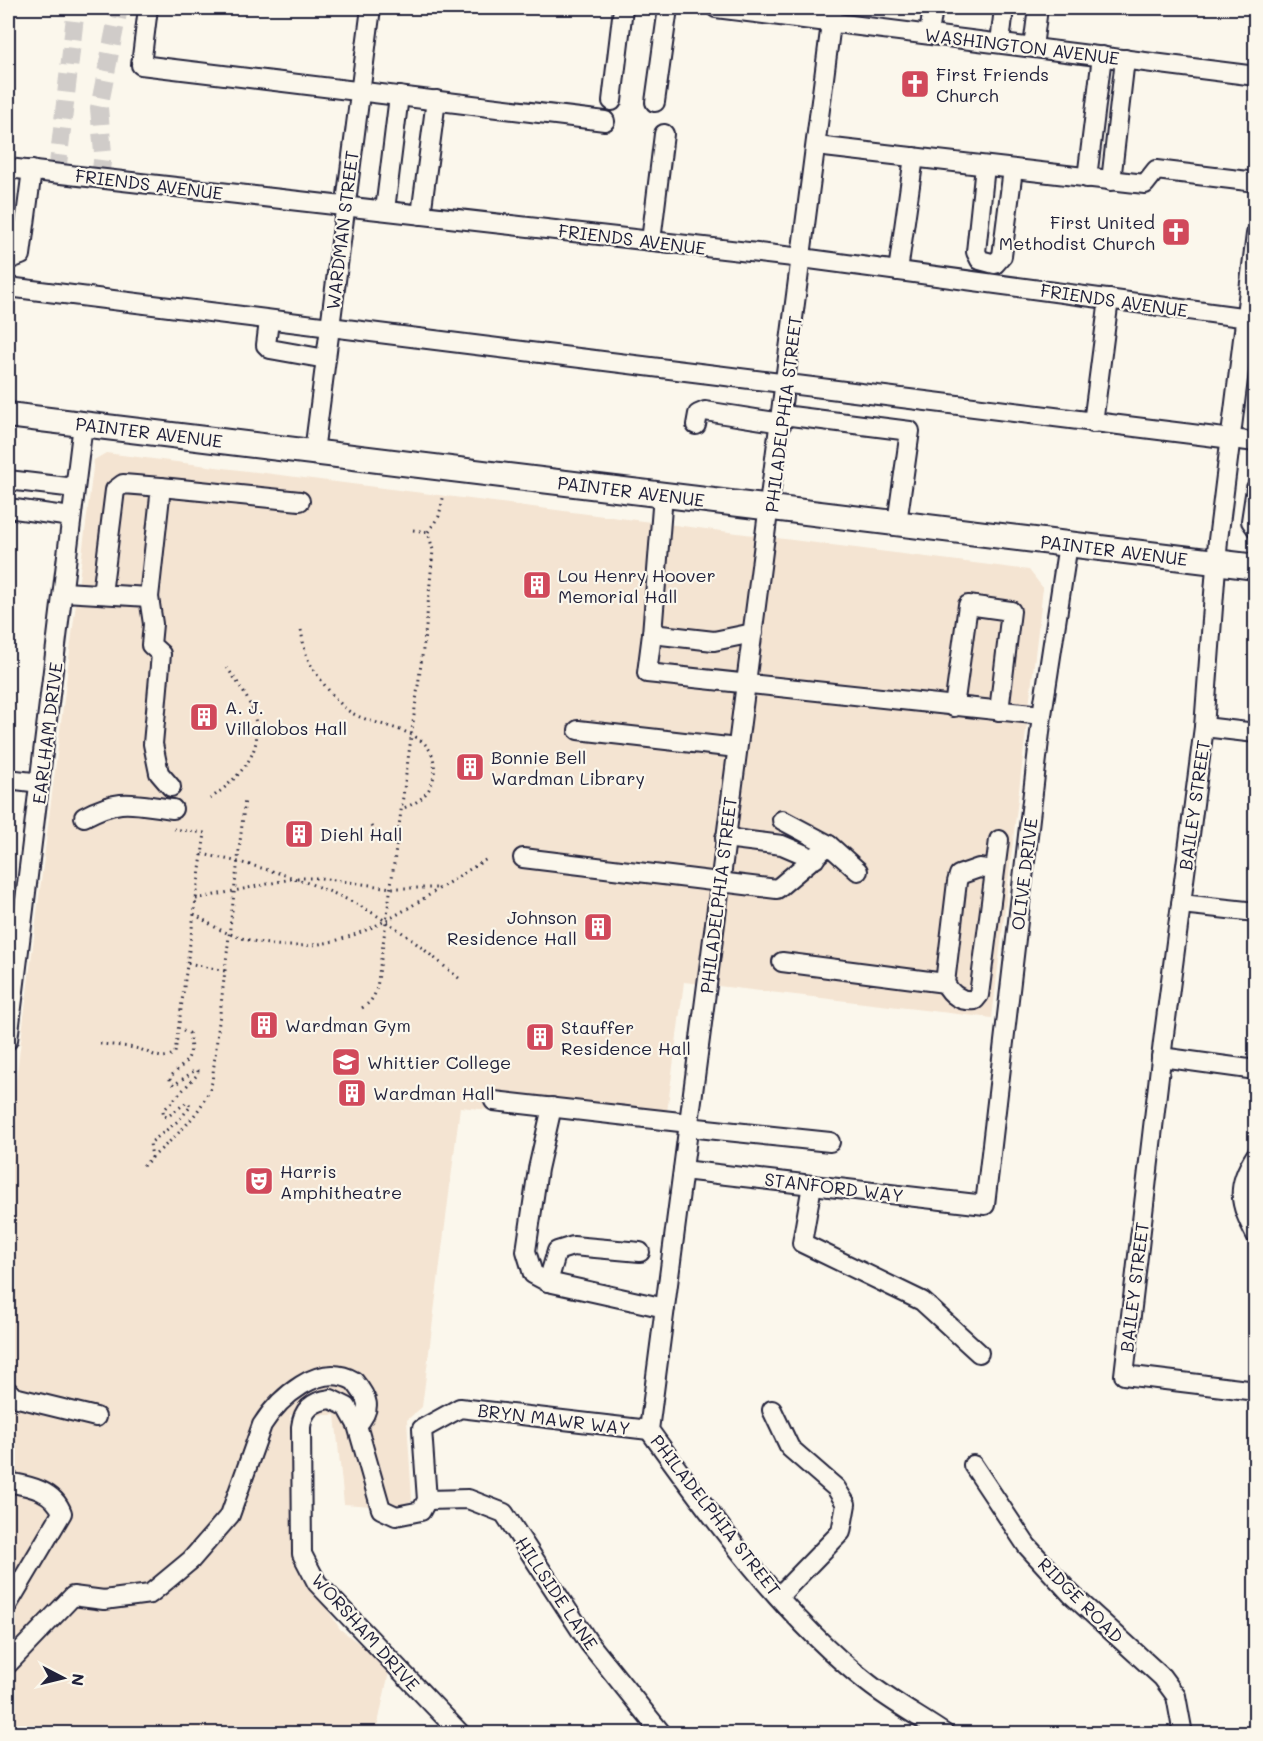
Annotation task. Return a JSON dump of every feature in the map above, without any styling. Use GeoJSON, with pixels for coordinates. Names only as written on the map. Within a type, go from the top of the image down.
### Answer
{"type":"FeatureCollection","features":[{"type":"Feature","properties":{"kind":"main road","name":"PAINTER AVENUE"},"geometry":{"type":"LineString","coordinates":[[8,415],[1256,567]]}},
{"type":"Feature","properties":{"kind":"street"},"geometry":{"type":"LineString","coordinates":[[148,8],[141,64],[605,121]]}},
{"type":"Feature","properties":{"kind":"street","name":"WARDMAN STREET"},"geometry":{"type":"LineString","coordinates":[[314,452],[371,8]]}},
{"type":"Feature","properties":{"kind":"street"},"geometry":{"type":"LineString","coordinates":[[612,101],[623,8]]}},
{"type":"Feature","properties":{"kind":"street"},"geometry":{"type":"LineString","coordinates":[[656,102],[668,8]]}},
{"type":"Feature","properties":{"kind":"street","name":"WASHINGTON AVENUE"},"geometry":{"type":"LineString","coordinates":[[716,8],[832,14],[929,34],[1256,76]]}},
{"type":"Feature","properties":{"kind":"street"},"geometry":{"type":"LineString","coordinates":[[929,34],[933,8]]}},
{"type":"Feature","properties":{"kind":"street"},"geometry":{"type":"LineString","coordinates":[[1000,43],[1004,8]]}},
{"type":"Feature","properties":{"kind":"street"},"geometry":{"type":"LineString","coordinates":[[1033,47],[1038,8]]}},
{"type":"Feature","properties":{"kind":"street","name":"PHILADELPHIA STREET"},"geometry":{"type":"LineString","coordinates":[[832,14],[771,508],[745,686],[649,1430],[693,1491],[813,1634],[869,1683],[945,1734]]}},
{"type":"Feature","properties":{"kind":"street"},"geometry":{"type":"LineString","coordinates":[[1087,178],[1102,56]]}},
{"type":"Feature","properties":{"kind":"street"},"geometry":{"type":"LineString","coordinates":[[1111,181],[1125,59]]}},
{"type":"Feature","properties":{"kind":"street"},"geometry":{"type":"LineString","coordinates":[[385,210],[399,96]]}},
{"type":"Feature","properties":{"kind":"street"},"geometry":{"type":"LineString","coordinates":[[421,215],[436,100]]}},
{"type":"Feature","properties":{"kind":"street"},"geometry":{"type":"LineString","coordinates":[[651,241],[664,134]]}},
{"type":"Feature","properties":{"kind":"street"},"geometry":{"type":"LineString","coordinates":[[816,146],[1145,184],[1155,170],[1256,182]]}},
{"type":"Feature","properties":{"kind":"street"},"geometry":{"type":"LineString","coordinates":[[898,271],[914,157]]}},
{"type":"Feature","properties":{"kind":"street"},"geometry":{"type":"LineString","coordinates":[[985,166],[976,252],[980,260],[990,264],[995,264],[1002,256],[1012,169]]}},
{"type":"Feature","properties":{"kind":"street","name":"FRIENDS AVENUE"},"geometry":{"type":"LineString","coordinates":[[8,168],[802,258],[1250,318]]}},
{"type":"Feature","properties":{"kind":"street"},"geometry":{"type":"LineString","coordinates":[[8,260],[21,255],[32,170]]}},
{"type":"Feature","properties":{"kind":"street","name":"BAILEY STREET"},"geometry":{"type":"LineString","coordinates":[[1256,234],[1250,318],[1230,439],[1204,727],[1161,1057],[1124,1375],[1256,1391]]}},
{"type":"Feature","properties":{"kind":"street"},"geometry":{"type":"LineString","coordinates":[[8,287],[786,386],[1256,442]]}},
{"type":"Feature","properties":{"kind":"street"},"geometry":{"type":"LineString","coordinates":[[1093,423],[1109,299]]}},
{"type":"Feature","properties":{"kind":"street"},"geometry":{"type":"LineString","coordinates":[[269,321],[266,345],[270,349],[326,359]]}},
{"type":"Feature","properties":{"kind":"street"},"geometry":{"type":"LineString","coordinates":[[696,425],[698,414],[705,411],[910,431],[897,523]]}},
{"type":"Feature","properties":{"kind":"street","name":"EARLHAM DRIVE"},"geometry":{"type":"LineString","coordinates":[[8,1040],[83,424]]}},
{"type":"Feature","properties":{"kind":"street"},"geometry":{"type":"LineString","coordinates":[[8,480],[75,488]]}},
{"type":"Feature","properties":{"kind":"street"},"geometry":{"type":"LineString","coordinates":[[102,594],[115,490],[123,484],[300,501]]}},
{"type":"Feature","properties":{"kind":"street"},"geometry":{"type":"LineString","coordinates":[[161,487],[149,597],[153,624],[151,645],[161,654],[153,744],[159,773],[171,787]]}},
{"type":"Feature","properties":{"kind":"street"},"geometry":{"type":"LineString","coordinates":[[1256,488],[1251,521],[1256,528]]}},
{"type":"Feature","properties":{"kind":"street"},"geometry":{"type":"LineString","coordinates":[[663,495],[647,673],[745,686],[1042,715]]}},
{"type":"Feature","properties":{"kind":"street"},"geometry":{"type":"LineString","coordinates":[[8,508],[71,517]]}},
{"type":"Feature","properties":{"kind":"street","name":"OLIVE DRIVE"},"geometry":{"type":"LineString","coordinates":[[985,1205],[1042,715],[1068,544]]}},
{"type":"Feature","properties":{"kind":"street"},"geometry":{"type":"LineString","coordinates":[[64,592],[149,597]]}},
{"type":"Feature","properties":{"kind":"street"},"geometry":{"type":"LineString","coordinates":[[954,707],[968,605],[1011,611],[999,711]]}},
{"type":"Feature","properties":{"kind":"street"},"geometry":{"type":"LineString","coordinates":[[652,634],[714,641],[753,633]]}},
{"type":"Feature","properties":{"kind":"street"},"geometry":{"type":"LineString","coordinates":[[1204,727],[1256,734]]}},
{"type":"Feature","properties":{"kind":"street"},"geometry":{"type":"LineString","coordinates":[[578,730],[737,748]]}},
{"type":"Feature","properties":{"kind":"street"},"geometry":{"type":"LineString","coordinates":[[8,779],[40,783]]}},
{"type":"Feature","properties":{"kind":"street"},"geometry":{"type":"LineString","coordinates":[[84,817],[108,805],[119,803],[173,809]]}},
{"type":"Feature","properties":{"kind":"street"},"geometry":{"type":"LineString","coordinates":[[782,820],[829,845],[858,871]]}},
{"type":"Feature","properties":{"kind":"street"},"geometry":{"type":"LineString","coordinates":[[725,838],[782,845],[815,859]]}},
{"type":"Feature","properties":{"kind":"street"},"geometry":{"type":"LineString","coordinates":[[995,870],[979,868],[959,874],[945,982],[949,992],[962,1000],[975,1000],[979,995],[999,840]]}},
{"type":"Feature","properties":{"kind":"street"},"geometry":{"type":"LineString","coordinates":[[523,858],[777,890],[829,845]]}},
{"type":"Feature","properties":{"kind":"street"},"geometry":{"type":"LineString","coordinates":[[1181,904],[1256,912]]}},
{"type":"Feature","properties":{"kind":"street"},"geometry":{"type":"LineString","coordinates":[[782,962],[945,982]]}},
{"type":"Feature","properties":{"kind":"street"},"geometry":{"type":"LineString","coordinates":[[979,995],[1008,1011]]}},
{"type":"Feature","properties":{"kind":"street"},"geometry":{"type":"LineString","coordinates":[[1161,1057],[1256,1070]]}},
{"type":"Feature","properties":{"kind":"street"},"geometry":{"type":"LineString","coordinates":[[494,1101],[830,1142]]}},
{"type":"Feature","properties":{"kind":"street"},"geometry":{"type":"LineString","coordinates":[[552,1107],[538,1169],[526,1251],[533,1274],[548,1282],[665,1308]]}},
{"type":"Feature","properties":{"kind":"street"},"geometry":{"type":"LineString","coordinates":[[1256,1155],[1241,1188],[1243,1208],[1256,1235]]}},
{"type":"Feature","properties":{"kind":"street","name":"STANFORD WAY"},"geometry":{"type":"LineString","coordinates":[[683,1170],[985,1205]]}},
{"type":"Feature","properties":{"kind":"street"},"geometry":{"type":"LineString","coordinates":[[812,1185],[802,1243],[922,1301],[979,1353]]}},
{"type":"Feature","properties":{"kind":"street"},"geometry":{"type":"LineString","coordinates":[[548,1282],[557,1251],[573,1246],[640,1252]]}},
{"type":"Feature","properties":{"kind":"street"},"geometry":{"type":"LineString","coordinates":[[8,1664],[73,1596],[105,1600],[150,1594],[191,1560],[230,1515],[262,1425],[268,1415],[300,1386],[312,1379],[330,1376],[354,1381],[369,1402],[368,1410],[357,1425]]}},
{"type":"Feature","properties":{"kind":"street"},"geometry":{"type":"LineString","coordinates":[[8,1391],[14,1397],[96,1417]]}},
{"type":"Feature","properties":{"kind":"street","name":"WORSHAM DRIVE"},"geometry":{"type":"LineString","coordinates":[[427,1500],[421,1511],[396,1516],[381,1509],[357,1425],[347,1407],[340,1401],[331,1399],[316,1402],[305,1412],[301,1427],[302,1554],[317,1583],[461,1734]]}},
{"type":"Feature","properties":{"kind":"street","name":"BRYN MAWR WAY"},"geometry":{"type":"LineString","coordinates":[[427,1500],[422,1429],[460,1408],[649,1430]]}},
{"type":"Feature","properties":{"kind":"street"},"geometry":{"type":"LineString","coordinates":[[772,1410],[790,1448],[836,1488],[846,1504],[841,1532],[779,1596]]}},
{"type":"Feature","properties":{"kind":"street","name":"RIDGE ROAD"},"geometry":{"type":"LineString","coordinates":[[973,1465],[1035,1554],[1071,1594],[1162,1677],[1176,1696],[1183,1734]]}},
{"type":"Feature","properties":{"kind":"street"},"geometry":{"type":"LineString","coordinates":[[8,1482],[35,1488],[50,1495],[62,1514],[8,1604]]}},
{"type":"Feature","properties":{"kind":"street","name":"HILLSIDE LANE"},"geometry":{"type":"LineString","coordinates":[[427,1500],[468,1499],[504,1513],[589,1643],[662,1734]]}},
{"type":"Feature","properties":{"kind":"path"},"geometry":{"type":"LineString","coordinates":[[428,532],[439,516],[444,494]]}},
{"type":"Feature","properties":{"kind":"path"},"geometry":{"type":"LineString","coordinates":[[413,530],[428,532]]}},
{"type":"Feature","properties":{"kind":"path"},"geometry":{"type":"LineString","coordinates":[[362,1008],[370,1003],[376,994],[387,922],[410,733],[426,627],[433,550],[428,532]]}},
{"type":"Feature","properties":{"kind":"path"},"geometry":{"type":"LineString","coordinates":[[301,630],[310,664],[343,706],[355,716],[410,733],[424,743],[432,755],[433,783],[417,803],[401,809]]}},
{"type":"Feature","properties":{"kind":"path"},"geometry":{"type":"LineString","coordinates":[[210,799],[238,777],[250,762],[256,743],[257,725],[252,709],[243,688],[227,668]]}},
{"type":"Feature","properties":{"kind":"path"},"geometry":{"type":"LineString","coordinates":[[143,1166],[198,1112],[208,1098],[212,1082],[245,799]]}},
{"type":"Feature","properties":{"kind":"path"},"geometry":{"type":"LineString","coordinates":[[371,826],[379,838],[385,839],[399,828]]}},
{"type":"Feature","properties":{"kind":"path"},"geometry":{"type":"LineString","coordinates":[[100,1044],[141,1049],[152,1056],[168,1057],[175,1053],[180,1030],[205,833],[174,829]]}},
{"type":"Feature","properties":{"kind":"path"},"geometry":{"type":"LineString","coordinates":[[202,854],[238,861],[294,879],[361,907],[387,922],[460,979]]}},
{"type":"Feature","properties":{"kind":"path"},"geometry":{"type":"LineString","coordinates":[[194,915],[230,934],[274,945],[302,947],[331,943],[387,922],[487,859]]}},
{"type":"Feature","properties":{"kind":"path"},"geometry":{"type":"LineString","coordinates":[[196,899],[235,889],[294,879],[320,878],[391,888],[438,888]]}},
{"type":"Feature","properties":{"kind":"path"},"geometry":{"type":"LineString","coordinates":[[188,963],[225,971]]}},
{"type":"Feature","properties":{"kind":"path"},"geometry":{"type":"LineString","coordinates":[[152,1158],[150,1143],[178,1121],[190,1106],[188,1102],[167,1117],[164,1116],[163,1111],[197,1075],[198,1071],[194,1071],[174,1085],[170,1081],[170,1077],[189,1059],[192,1048],[189,1033],[180,1030]]}},
{"type":"Feature","properties":{"kind":"shaded area","name":"Whittier College"},"geometry":{"type":"Polygon","coordinates":[[[106,453],[1029,570],[1043,588],[992,1018],[684,982],[665,1128],[460,1107],[422,1407],[407,1420],[412,1500],[400,1508],[344,1504],[335,1415],[290,1415],[293,1555],[340,1629],[390,1667],[376,1733],[8,1734],[8,1144],[94,460],[106,453]]]}},
{"type":"Feature","properties":{"kind":"tunnel"},"geometry":{"type":"LineString","coordinates":[[57,173],[76,8]]}},
{"type":"Feature","properties":{"kind":"tunnel"},"geometry":{"type":"LineString","coordinates":[[100,178],[103,153],[99,108],[119,8]]}},
{"type":"Feature","properties":{"kind":"place","name":"First Friends Church"},"geometry":{"type":"Point","coordinates":[915,84]}},
{"type":"Feature","properties":{"kind":"place","name":"First United Methodist Church"},"geometry":{"type":"Point","coordinates":[1176,232]}},
{"type":"Feature","properties":{"kind":"place","name":"Lou Henry Hoover Memorial Hall"},"geometry":{"type":"Point","coordinates":[537,585]}},
{"type":"Feature","properties":{"kind":"place","name":"A. J. Villalobos Hall"},"geometry":{"type":"Point","coordinates":[204,717]}},
{"type":"Feature","properties":{"kind":"place","name":"Bonnie Bell Wardman Library"},"geometry":{"type":"Point","coordinates":[470,767]}},
{"type":"Feature","properties":{"kind":"place","name":"Diehl Hall"},"geometry":{"type":"Point","coordinates":[299,834]}},
{"type":"Feature","properties":{"kind":"place","name":"Johnson Residence Hall"},"geometry":{"type":"Point","coordinates":[598,927]}},
{"type":"Feature","properties":{"kind":"place","name":"Wardman Gym"},"geometry":{"type":"Point","coordinates":[264,1025]}},
{"type":"Feature","properties":{"kind":"place","name":"Stauffer Residence Hall"},"geometry":{"type":"Point","coordinates":[540,1037]}},
{"type":"Feature","properties":{"kind":"place","name":"Whittier College"},"geometry":{"type":"Point","coordinates":[346,1062]}},
{"type":"Feature","properties":{"kind":"place","name":"Wardman Hall"},"geometry":{"type":"Point","coordinates":[352,1093]}},
{"type":"Feature","properties":{"kind":"place","name":"Harris Amphitheatre"},"geometry":{"type":"Point","coordinates":[259,1181]}}]}
